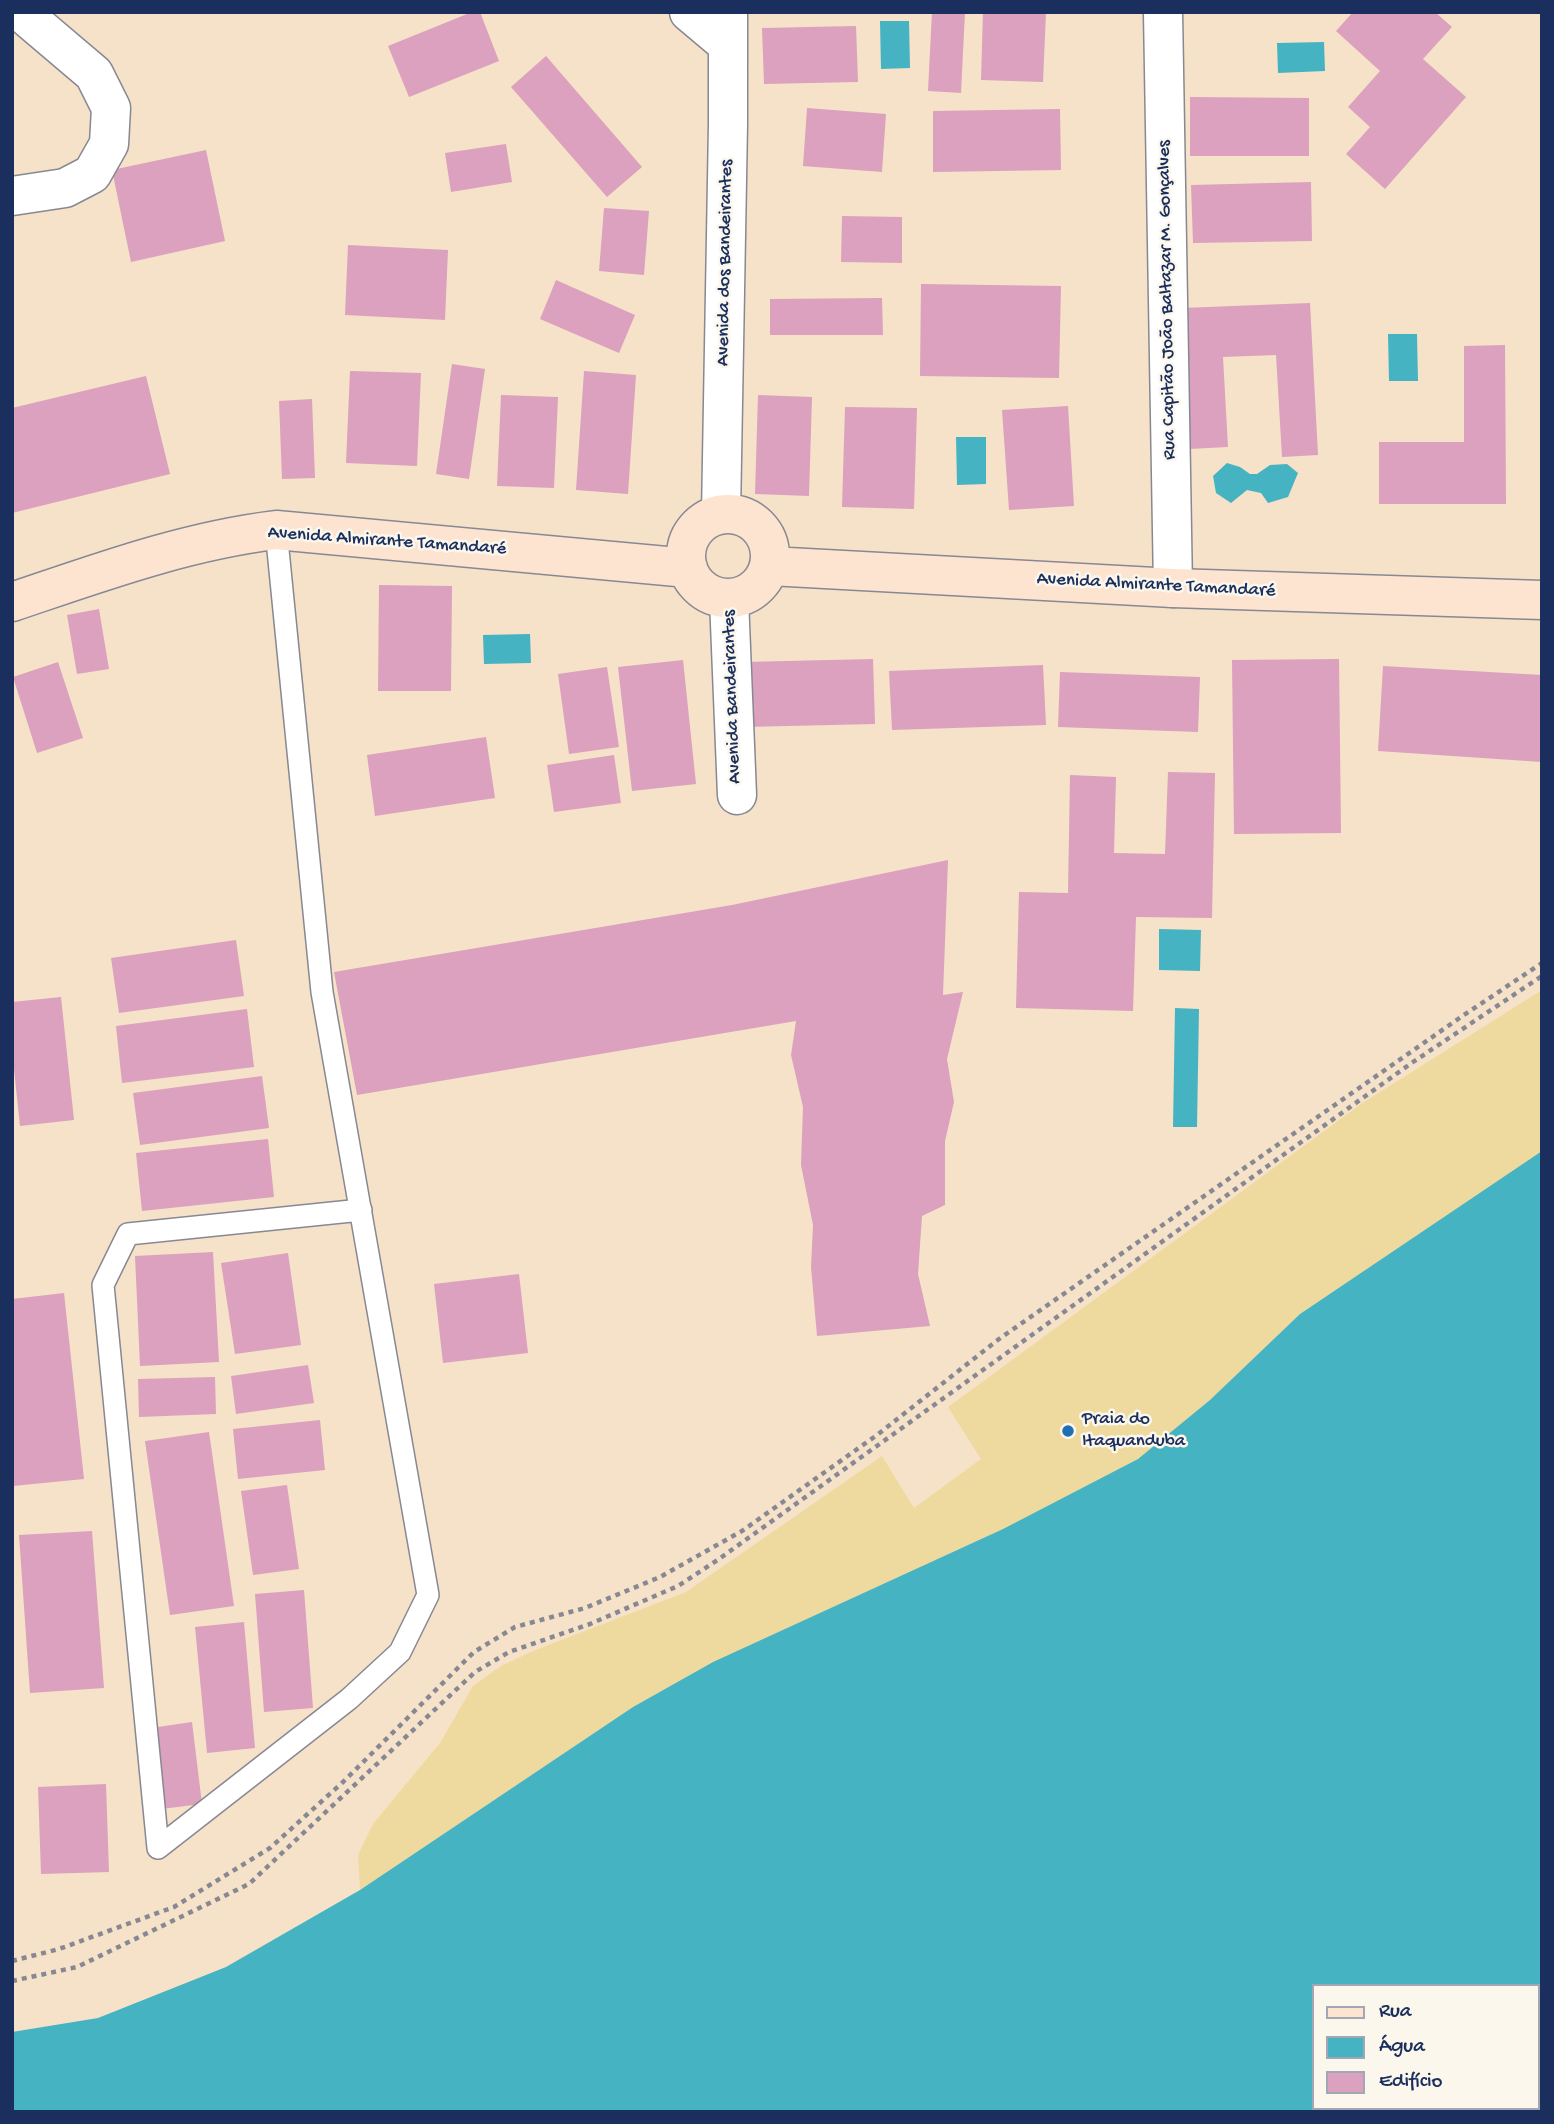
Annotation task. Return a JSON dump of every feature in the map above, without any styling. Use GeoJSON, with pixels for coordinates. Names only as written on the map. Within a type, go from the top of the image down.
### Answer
{"type":"FeatureCollection","features":[{"type":"Feature","properties":{"kind":"main road"},"geometry":{"type":"LineString","coordinates":[[721,514],[748,518],[767,538],[771,552],[770,566],[755,590],[729,599],[715,597],[703,591],[693,580],[686,554],[689,540],[696,528],[707,519],[721,514]]}},
{"type":"Feature","properties":{"kind":"main road","name":"Avenida Almirante Tamandaré"},"geometry":{"type":"LineString","coordinates":[[12,602],[119,566],[238,535],[275,530],[688,568]]}},
{"type":"Feature","properties":{"kind":"main road","name":"Avenida Almirante Tamandaré"},"geometry":{"type":"LineString","coordinates":[[770,566],[1172,588],[1542,600]]}},
{"type":"Feature","properties":{"kind":"street"},"geometry":{"type":"LineString","coordinates":[[12,196],[65,188],[83,179],[92,174],[110,144],[111,108],[94,74],[21,12]]}},
{"type":"Feature","properties":{"kind":"street"},"geometry":{"type":"LineString","coordinates":[[689,12],[728,28]]}},
{"type":"Feature","properties":{"kind":"street","name":"Rua Capitão João Baltazar M. Gonçalves"},"geometry":{"type":"LineString","coordinates":[[1163,12],[1172,588]]}},
{"type":"Feature","properties":{"kind":"street","name":"Avenida dos Bandeirantes"},"geometry":{"type":"LineString","coordinates":[[721,514],[728,28]]}},
{"type":"Feature","properties":{"kind":"street","name":"Avenida Bandeirantes"},"geometry":{"type":"LineString","coordinates":[[729,599],[737,796]]}},
{"type":"Feature","properties":{"kind":"lane"},"geometry":{"type":"LineString","coordinates":[[275,530],[322,992],[361,1210],[428,1595],[400,1652],[349,1699],[158,1848],[103,1285],[128,1234],[361,1210]]}},
{"type":"Feature","properties":{"kind":"path"},"geometry":{"type":"LineString","coordinates":[[12,1961],[59,1949],[174,1907],[270,1848],[343,1782],[474,1652],[515,1627],[585,1608],[660,1577],[742,1531],[877,1435],[999,1339],[1542,962]]}},
{"type":"Feature","properties":{"kind":"path"},"geometry":{"type":"LineString","coordinates":[[12,1981],[77,1967],[249,1884],[475,1672],[509,1652],[590,1624],[678,1586],[1413,1062],[1542,976]]}},
{"type":"Feature","properties":{"kind":"sand","name":"Praia do Itaquanduba"},"geometry":{"type":"Polygon","coordinates":[[[1542,990],[1542,1151],[1300,1314],[1210,1400],[1138,1459],[1003,1529],[713,1662],[633,1707],[360,1890],[358,1855],[373,1824],[440,1743],[473,1686],[501,1666],[533,1651],[686,1592],[882,1456],[914,1508],[981,1459],[948,1407],[1361,1104],[1542,990]]]}},
{"type":"Feature","properties":{"kind":"water"},"geometry":{"type":"Polygon","coordinates":[[[880,21],[909,21],[910,68],[881,69],[880,21]]]}},
{"type":"Feature","properties":{"kind":"water"},"geometry":{"type":"Polygon","coordinates":[[[1324,42],[1325,71],[1278,73],[1277,43],[1324,42]]]}},
{"type":"Feature","properties":{"kind":"water"},"geometry":{"type":"Polygon","coordinates":[[[1388,334],[1417,334],[1418,381],[1389,381],[1388,334]]]}},
{"type":"Feature","properties":{"kind":"water"},"geometry":{"type":"Polygon","coordinates":[[[956,437],[986,437],[986,484],[957,485],[956,437]]]}},
{"type":"Feature","properties":{"kind":"water"},"geometry":{"type":"Polygon","coordinates":[[[1227,463],[1250,474],[1257,474],[1270,465],[1287,464],[1298,473],[1288,497],[1268,503],[1261,493],[1247,490],[1231,503],[1216,493],[1213,476],[1227,463]]]}},
{"type":"Feature","properties":{"kind":"water"},"geometry":{"type":"Polygon","coordinates":[[[530,634],[531,663],[484,664],[483,635],[530,634]]]}},
{"type":"Feature","properties":{"kind":"water"},"geometry":{"type":"Polygon","coordinates":[[[1159,929],[1201,930],[1200,971],[1159,970],[1159,929]]]}},
{"type":"Feature","properties":{"kind":"water"},"geometry":{"type":"Polygon","coordinates":[[[1175,1008],[1199,1009],[1197,1127],[1173,1127],[1175,1008]]]}},
{"type":"Feature","properties":{"kind":"water"},"geometry":{"type":"Polygon","coordinates":[[[1542,1151],[1542,2112],[12,2112],[12,2032],[98,2018],[226,1967],[360,1890],[633,1707],[713,1662],[1003,1529],[1138,1459],[1210,1400],[1300,1314],[1542,1151]]]}},
{"type":"Feature","properties":{"kind":"building"},"geometry":{"type":"Polygon","coordinates":[[[472,12],[480,12],[499,61],[409,97],[388,46],[472,12]]]}},
{"type":"Feature","properties":{"kind":"building"},"geometry":{"type":"Polygon","coordinates":[[[932,12],[965,12],[961,93],[928,91],[932,12]]]}},
{"type":"Feature","properties":{"kind":"building"},"geometry":{"type":"Polygon","coordinates":[[[983,12],[1046,12],[1043,82],[981,80],[983,12]]]}},
{"type":"Feature","properties":{"kind":"building"},"geometry":{"type":"Polygon","coordinates":[[[1353,12],[1435,12],[1452,27],[1423,59],[1466,97],[1385,189],[1346,154],[1370,127],[1348,107],[1380,71],[1336,31],[1353,12]]]}},
{"type":"Feature","properties":{"kind":"building"},"geometry":{"type":"Polygon","coordinates":[[[856,26],[858,82],[764,84],[762,28],[856,26]]]}},
{"type":"Feature","properties":{"kind":"building"},"geometry":{"type":"Polygon","coordinates":[[[546,56],[642,167],[607,197],[511,87],[546,56]]]}},
{"type":"Feature","properties":{"kind":"building"},"geometry":{"type":"Polygon","coordinates":[[[1190,97],[1309,98],[1309,156],[1190,156],[1190,97]]]}},
{"type":"Feature","properties":{"kind":"building"},"geometry":{"type":"Polygon","coordinates":[[[807,108],[886,114],[882,172],[803,166],[807,108]]]}},
{"type":"Feature","properties":{"kind":"building"},"geometry":{"type":"Polygon","coordinates":[[[1060,109],[1061,170],[933,172],[933,111],[1060,109]]]}},
{"type":"Feature","properties":{"kind":"building"},"geometry":{"type":"Polygon","coordinates":[[[506,144],[512,182],[451,192],[445,153],[506,144]]]}},
{"type":"Feature","properties":{"kind":"building"},"geometry":{"type":"Polygon","coordinates":[[[206,150],[225,241],[131,262],[112,170],[206,150]]]}},
{"type":"Feature","properties":{"kind":"building"},"geometry":{"type":"Polygon","coordinates":[[[1311,182],[1312,241],[1193,243],[1191,185],[1311,182]]]}},
{"type":"Feature","properties":{"kind":"building"},"geometry":{"type":"Polygon","coordinates":[[[604,208],[649,211],[644,275],[599,271],[604,208]]]}},
{"type":"Feature","properties":{"kind":"building"},"geometry":{"type":"Polygon","coordinates":[[[842,216],[902,217],[902,263],[841,262],[842,216]]]}},
{"type":"Feature","properties":{"kind":"building"},"geometry":{"type":"Polygon","coordinates":[[[348,245],[448,250],[445,320],[345,315],[348,245]]]}},
{"type":"Feature","properties":{"kind":"building"},"geometry":{"type":"Polygon","coordinates":[[[556,280],[635,315],[619,353],[540,319],[556,280]]]}},
{"type":"Feature","properties":{"kind":"building"},"geometry":{"type":"Polygon","coordinates":[[[921,284],[1061,286],[1059,378],[920,376],[921,284]]]}},
{"type":"Feature","properties":{"kind":"building"},"geometry":{"type":"Polygon","coordinates":[[[882,298],[883,335],[770,335],[770,299],[882,298]]]}},
{"type":"Feature","properties":{"kind":"building"},"geometry":{"type":"Polygon","coordinates":[[[1310,303],[1318,455],[1282,457],[1276,355],[1223,357],[1228,447],[1189,449],[1182,308],[1310,303]]]}},
{"type":"Feature","properties":{"kind":"building"},"geometry":{"type":"Polygon","coordinates":[[[1505,345],[1506,504],[1379,504],[1379,442],[1464,442],[1464,346],[1505,345]]]}},
{"type":"Feature","properties":{"kind":"building"},"geometry":{"type":"Polygon","coordinates":[[[452,364],[485,369],[469,479],[436,474],[452,364]]]}},
{"type":"Feature","properties":{"kind":"building"},"geometry":{"type":"Polygon","coordinates":[[[350,371],[421,373],[417,466],[346,463],[350,371]]]}},
{"type":"Feature","properties":{"kind":"building"},"geometry":{"type":"Polygon","coordinates":[[[584,371],[636,375],[628,494],[576,490],[584,371]]]}},
{"type":"Feature","properties":{"kind":"building"},"geometry":{"type":"Polygon","coordinates":[[[146,376],[170,474],[12,513],[12,408],[146,376]]]}},
{"type":"Feature","properties":{"kind":"building"},"geometry":{"type":"Polygon","coordinates":[[[501,395],[558,397],[554,488],[497,486],[501,395]]]}},
{"type":"Feature","properties":{"kind":"building"},"geometry":{"type":"Polygon","coordinates":[[[758,395],[812,397],[809,496],[755,494],[758,395]]]}},
{"type":"Feature","properties":{"kind":"building"},"geometry":{"type":"Polygon","coordinates":[[[312,399],[315,478],[282,479],[279,401],[312,399]]]}},
{"type":"Feature","properties":{"kind":"building"},"geometry":{"type":"Polygon","coordinates":[[[1068,406],[1074,506],[1009,510],[1002,410],[1068,406]]]}},
{"type":"Feature","properties":{"kind":"building"},"geometry":{"type":"Polygon","coordinates":[[[845,407],[917,408],[914,509],[842,507],[845,407]]]}},
{"type":"Feature","properties":{"kind":"building"},"geometry":{"type":"Polygon","coordinates":[[[379,585],[452,586],[451,691],[378,691],[379,585]]]}},
{"type":"Feature","properties":{"kind":"building"},"geometry":{"type":"Polygon","coordinates":[[[99,609],[109,669],[77,674],[67,615],[99,609]]]}},
{"type":"Feature","properties":{"kind":"building"},"geometry":{"type":"Polygon","coordinates":[[[873,659],[875,724],[745,727],[743,662],[873,659]]]}},
{"type":"Feature","properties":{"kind":"building"},"geometry":{"type":"Polygon","coordinates":[[[1339,659],[1341,833],[1234,834],[1232,660],[1339,659]]]}},
{"type":"Feature","properties":{"kind":"building"},"geometry":{"type":"Polygon","coordinates":[[[683,660],[696,784],[632,791],[618,667],[683,660]]]}},
{"type":"Feature","properties":{"kind":"building"},"geometry":{"type":"Polygon","coordinates":[[[58,662],[83,738],[37,753],[13,677],[58,662]]]}},
{"type":"Feature","properties":{"kind":"building"},"geometry":{"type":"Polygon","coordinates":[[[1043,665],[1046,725],[892,730],[889,671],[1043,665]]]}},
{"type":"Feature","properties":{"kind":"building"},"geometry":{"type":"Polygon","coordinates":[[[1383,666],[1542,675],[1542,762],[1378,751],[1383,666]]]}},
{"type":"Feature","properties":{"kind":"building"},"geometry":{"type":"Polygon","coordinates":[[[607,667],[619,747],[569,754],[558,674],[607,667]]]}},
{"type":"Feature","properties":{"kind":"building"},"geometry":{"type":"Polygon","coordinates":[[[1060,672],[1200,677],[1198,732],[1058,727],[1060,672]]]}},
{"type":"Feature","properties":{"kind":"building"},"geometry":{"type":"Polygon","coordinates":[[[486,737],[495,798],[375,816],[367,755],[486,737]]]}},
{"type":"Feature","properties":{"kind":"building"},"geometry":{"type":"Polygon","coordinates":[[[614,755],[621,803],[554,812],[547,765],[614,755]]]}},
{"type":"Feature","properties":{"kind":"building"},"geometry":{"type":"Polygon","coordinates":[[[1168,772],[1215,773],[1212,918],[1136,917],[1133,1011],[1016,1008],[1019,892],[1068,893],[1070,775],[1116,777],[1114,853],[1165,854],[1168,772]]]}},
{"type":"Feature","properties":{"kind":"building"},"geometry":{"type":"Polygon","coordinates":[[[948,860],[943,995],[963,992],[947,1059],[954,1102],[945,1141],[945,1205],[922,1216],[918,1274],[930,1326],[817,1336],[811,1267],[813,1225],[801,1165],[803,1107],[791,1055],[796,1021],[357,1095],[334,972],[732,905],[948,860]]]}},
{"type":"Feature","properties":{"kind":"building"},"geometry":{"type":"Polygon","coordinates":[[[236,940],[244,996],[119,1013],[111,958],[236,940]]]}},
{"type":"Feature","properties":{"kind":"building"},"geometry":{"type":"Polygon","coordinates":[[[61,997],[74,1120],[20,1126],[12,1050],[12,1002],[61,997]]]}},
{"type":"Feature","properties":{"kind":"building"},"geometry":{"type":"Polygon","coordinates":[[[247,1009],[254,1067],[122,1083],[116,1026],[247,1009]]]}},
{"type":"Feature","properties":{"kind":"building"},"geometry":{"type":"Polygon","coordinates":[[[262,1076],[269,1128],[140,1145],[133,1093],[262,1076]]]}},
{"type":"Feature","properties":{"kind":"building"},"geometry":{"type":"Polygon","coordinates":[[[268,1139],[274,1197],[142,1211],[136,1153],[268,1139]]]}},
{"type":"Feature","properties":{"kind":"building"},"geometry":{"type":"Polygon","coordinates":[[[213,1252],[219,1362],[140,1366],[135,1256],[213,1252]]]}},
{"type":"Feature","properties":{"kind":"building"},"geometry":{"type":"Polygon","coordinates":[[[288,1253],[301,1345],[235,1354],[221,1263],[288,1253]]]}},
{"type":"Feature","properties":{"kind":"building"},"geometry":{"type":"Polygon","coordinates":[[[519,1274],[528,1353],[443,1363],[434,1284],[519,1274]]]}},
{"type":"Feature","properties":{"kind":"building"},"geometry":{"type":"Polygon","coordinates":[[[64,1293],[84,1479],[13,1486],[12,1299],[64,1293]]]}},
{"type":"Feature","properties":{"kind":"building"},"geometry":{"type":"Polygon","coordinates":[[[308,1365],[314,1403],[236,1414],[231,1376],[308,1365]]]}},
{"type":"Feature","properties":{"kind":"building"},"geometry":{"type":"Polygon","coordinates":[[[215,1377],[216,1414],[139,1417],[138,1379],[215,1377]]]}},
{"type":"Feature","properties":{"kind":"building"},"geometry":{"type":"Polygon","coordinates":[[[320,1420],[325,1470],[238,1479],[233,1429],[320,1420]]]}},
{"type":"Feature","properties":{"kind":"building"},"geometry":{"type":"Polygon","coordinates":[[[209,1432],[234,1606],[170,1615],[145,1441],[209,1432]]]}},
{"type":"Feature","properties":{"kind":"building"},"geometry":{"type":"Polygon","coordinates":[[[287,1485],[299,1569],[253,1575],[241,1491],[287,1485]]]}},
{"type":"Feature","properties":{"kind":"building"},"geometry":{"type":"Polygon","coordinates":[[[92,1531],[104,1688],[30,1693],[19,1535],[92,1531]]]}},
{"type":"Feature","properties":{"kind":"building"},"geometry":{"type":"Polygon","coordinates":[[[304,1590],[313,1708],[264,1712],[255,1594],[304,1590]]]}},
{"type":"Feature","properties":{"kind":"building"},"geometry":{"type":"Polygon","coordinates":[[[244,1622],[255,1748],[207,1753],[195,1627],[244,1622]]]}},
{"type":"Feature","properties":{"kind":"building"},"geometry":{"type":"Polygon","coordinates":[[[192,1722],[202,1804],[161,1809],[151,1728],[192,1722]]]}},
{"type":"Feature","properties":{"kind":"building"},"geometry":{"type":"Polygon","coordinates":[[[106,1784],[109,1872],[41,1874],[38,1787],[106,1784]]]}},
{"type":"Feature","properties":{"kind":"place","name":"Praia do Itaquanduba"},"geometry":{"type":"Point","coordinates":[1068,1431]}}]}
